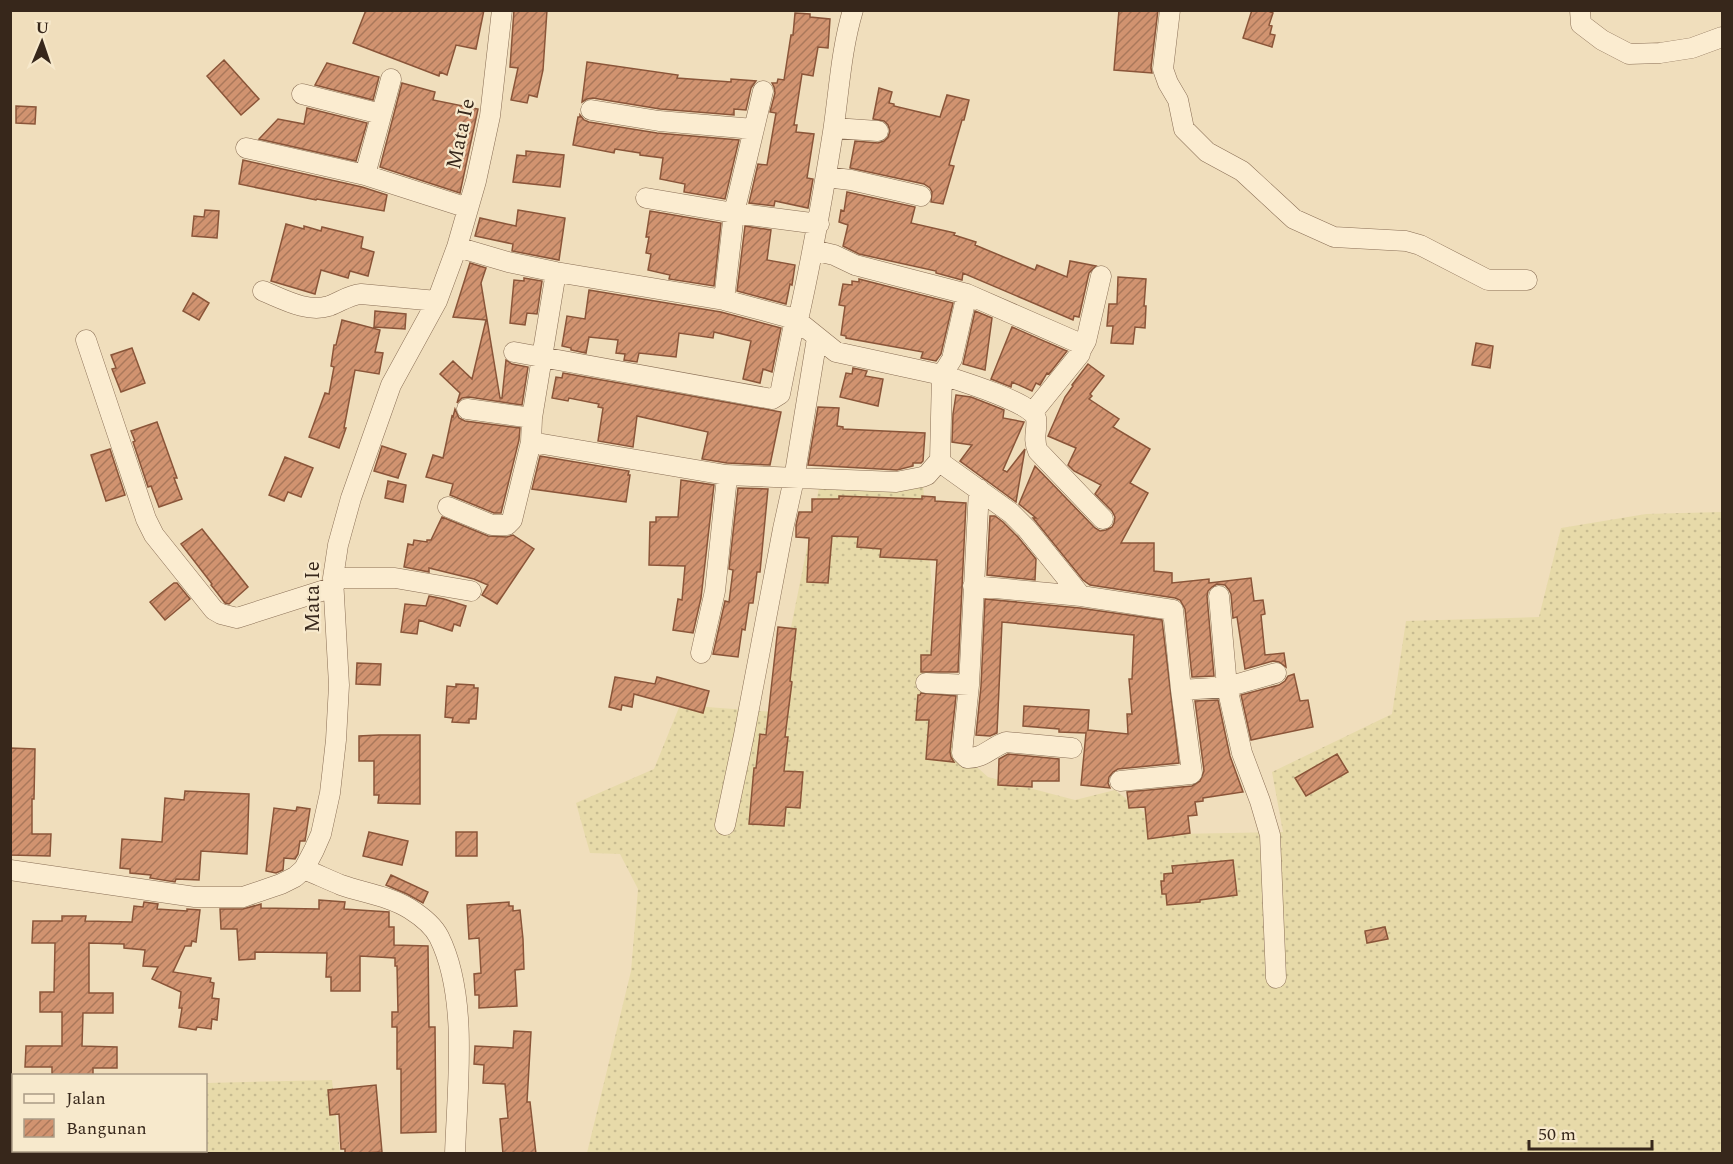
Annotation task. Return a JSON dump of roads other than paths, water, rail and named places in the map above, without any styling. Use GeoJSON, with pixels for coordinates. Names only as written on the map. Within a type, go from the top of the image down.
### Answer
{"type":"FeatureCollection","features":[{"type":"Feature","properties":{"kind":"street","name":"Mata Ie"},"geometry":{"type":"LineString","coordinates":[[10,870],[195,897],[243,897],[295,877],[303,869],[314,850],[321,834],[334,772],[339,685],[334,582],[338,545],[351,498],[391,384],[437,300],[457,247],[490,116],[502,10]]}},
{"type":"Feature","properties":{"kind":"street"},"geometry":{"type":"LineString","coordinates":[[514,352],[772,399],[780,394],[804,326],[822,252],[819,224],[828,177],[842,128],[841,71],[853,10]]}},
{"type":"Feature","properties":{"kind":"street"},"geometry":{"type":"LineString","coordinates":[[1170,10],[1163,69],[1178,100],[1184,129],[1208,152],[1242,171],[1294,219],[1334,237],[1406,241],[1420,245],[1488,280],[1527,280]]}},
{"type":"Feature","properties":{"kind":"street"},"geometry":{"type":"LineString","coordinates":[[1580,10],[1581,24],[1602,40],[1629,54],[1660,53],[1692,48],[1722,37]]}},
{"type":"Feature","properties":{"kind":"street"},"geometry":{"type":"LineString","coordinates":[[365,175],[391,79]]}},
{"type":"Feature","properties":{"kind":"street"},"geometry":{"type":"LineString","coordinates":[[724,300],[734,213],[763,91]]}},
{"type":"Feature","properties":{"kind":"street"},"geometry":{"type":"LineString","coordinates":[[302,94],[381,114]]}},
{"type":"Feature","properties":{"kind":"street"},"geometry":{"type":"LineString","coordinates":[[591,110],[658,121],[754,129]]}},
{"type":"Feature","properties":{"kind":"street"},"geometry":{"type":"LineString","coordinates":[[842,128],[878,131]]}},
{"type":"Feature","properties":{"kind":"street"},"geometry":{"type":"LineString","coordinates":[[246,148],[365,175],[468,208]]}},
{"type":"Feature","properties":{"kind":"street"},"geometry":{"type":"LineString","coordinates":[[828,177],[921,196]]}},
{"type":"Feature","properties":{"kind":"street"},"geometry":{"type":"LineString","coordinates":[[645,198],[819,224]]}},
{"type":"Feature","properties":{"kind":"street"},"geometry":{"type":"LineString","coordinates":[[457,247],[508,262],[556,272],[724,300],[804,326],[836,352],[942,375],[980,387],[1033,412],[1036,417],[1034,443],[1038,451],[1103,519]]}},
{"type":"Feature","properties":{"kind":"street"},"geometry":{"type":"LineString","coordinates":[[822,252],[855,265],[967,294],[1079,342],[1081,350]]}},
{"type":"Feature","properties":{"kind":"street"},"geometry":{"type":"LineString","coordinates":[[448,507],[492,525],[507,525],[512,520],[531,442],[532,418],[556,272]]}},
{"type":"Feature","properties":{"kind":"street"},"geometry":{"type":"LineString","coordinates":[[1033,412],[1080,354],[1086,341],[1101,276]]}},
{"type":"Feature","properties":{"kind":"street"},"geometry":{"type":"LineString","coordinates":[[263,291],[306,307],[318,308],[329,306],[354,294],[437,300]]}},
{"type":"Feature","properties":{"kind":"street"},"geometry":{"type":"LineString","coordinates":[[531,442],[726,475],[896,488],[927,475],[940,460],[942,375],[952,359],[967,294]]}},
{"type":"Feature","properties":{"kind":"street"},"geometry":{"type":"LineString","coordinates":[[725,825],[783,529],[784,478],[804,326]]}},
{"type":"Feature","properties":{"kind":"street"},"geometry":{"type":"LineString","coordinates":[[86,340],[150,527],[214,610],[237,618],[334,582],[394,578],[471,591]]}},
{"type":"Feature","properties":{"kind":"street"},"geometry":{"type":"LineString","coordinates":[[467,409],[532,418]]}},
{"type":"Feature","properties":{"kind":"street"},"geometry":{"type":"LineString","coordinates":[[940,460],[1011,513],[1027,529],[1081,596]]}},
{"type":"Feature","properties":{"kind":"street"},"geometry":{"type":"LineString","coordinates":[[701,653],[718,574],[726,475]]}},
{"type":"Feature","properties":{"kind":"street"},"geometry":{"type":"LineString","coordinates":[[979,489],[969,685],[962,749],[964,756],[978,758],[996,745],[1006,742],[1072,748]]}},
{"type":"Feature","properties":{"kind":"street"},"geometry":{"type":"LineString","coordinates":[[973,586],[1081,596],[1173,609],[1180,690],[1191,774],[1120,781]]}},
{"type":"Feature","properties":{"kind":"street"},"geometry":{"type":"LineString","coordinates":[[1219,596],[1227,687],[1242,753],[1270,835],[1276,978]]}},
{"type":"Feature","properties":{"kind":"street"},"geometry":{"type":"LineString","coordinates":[[1180,690],[1227,687],[1276,673]]}},
{"type":"Feature","properties":{"kind":"street"},"geometry":{"type":"LineString","coordinates":[[926,683],[969,685]]}},
{"type":"Feature","properties":{"kind":"street"},"geometry":{"type":"LineString","coordinates":[[303,869],[341,885],[390,899],[410,909],[428,922],[439,937],[448,961],[457,1017],[455,1154]]}}]}
